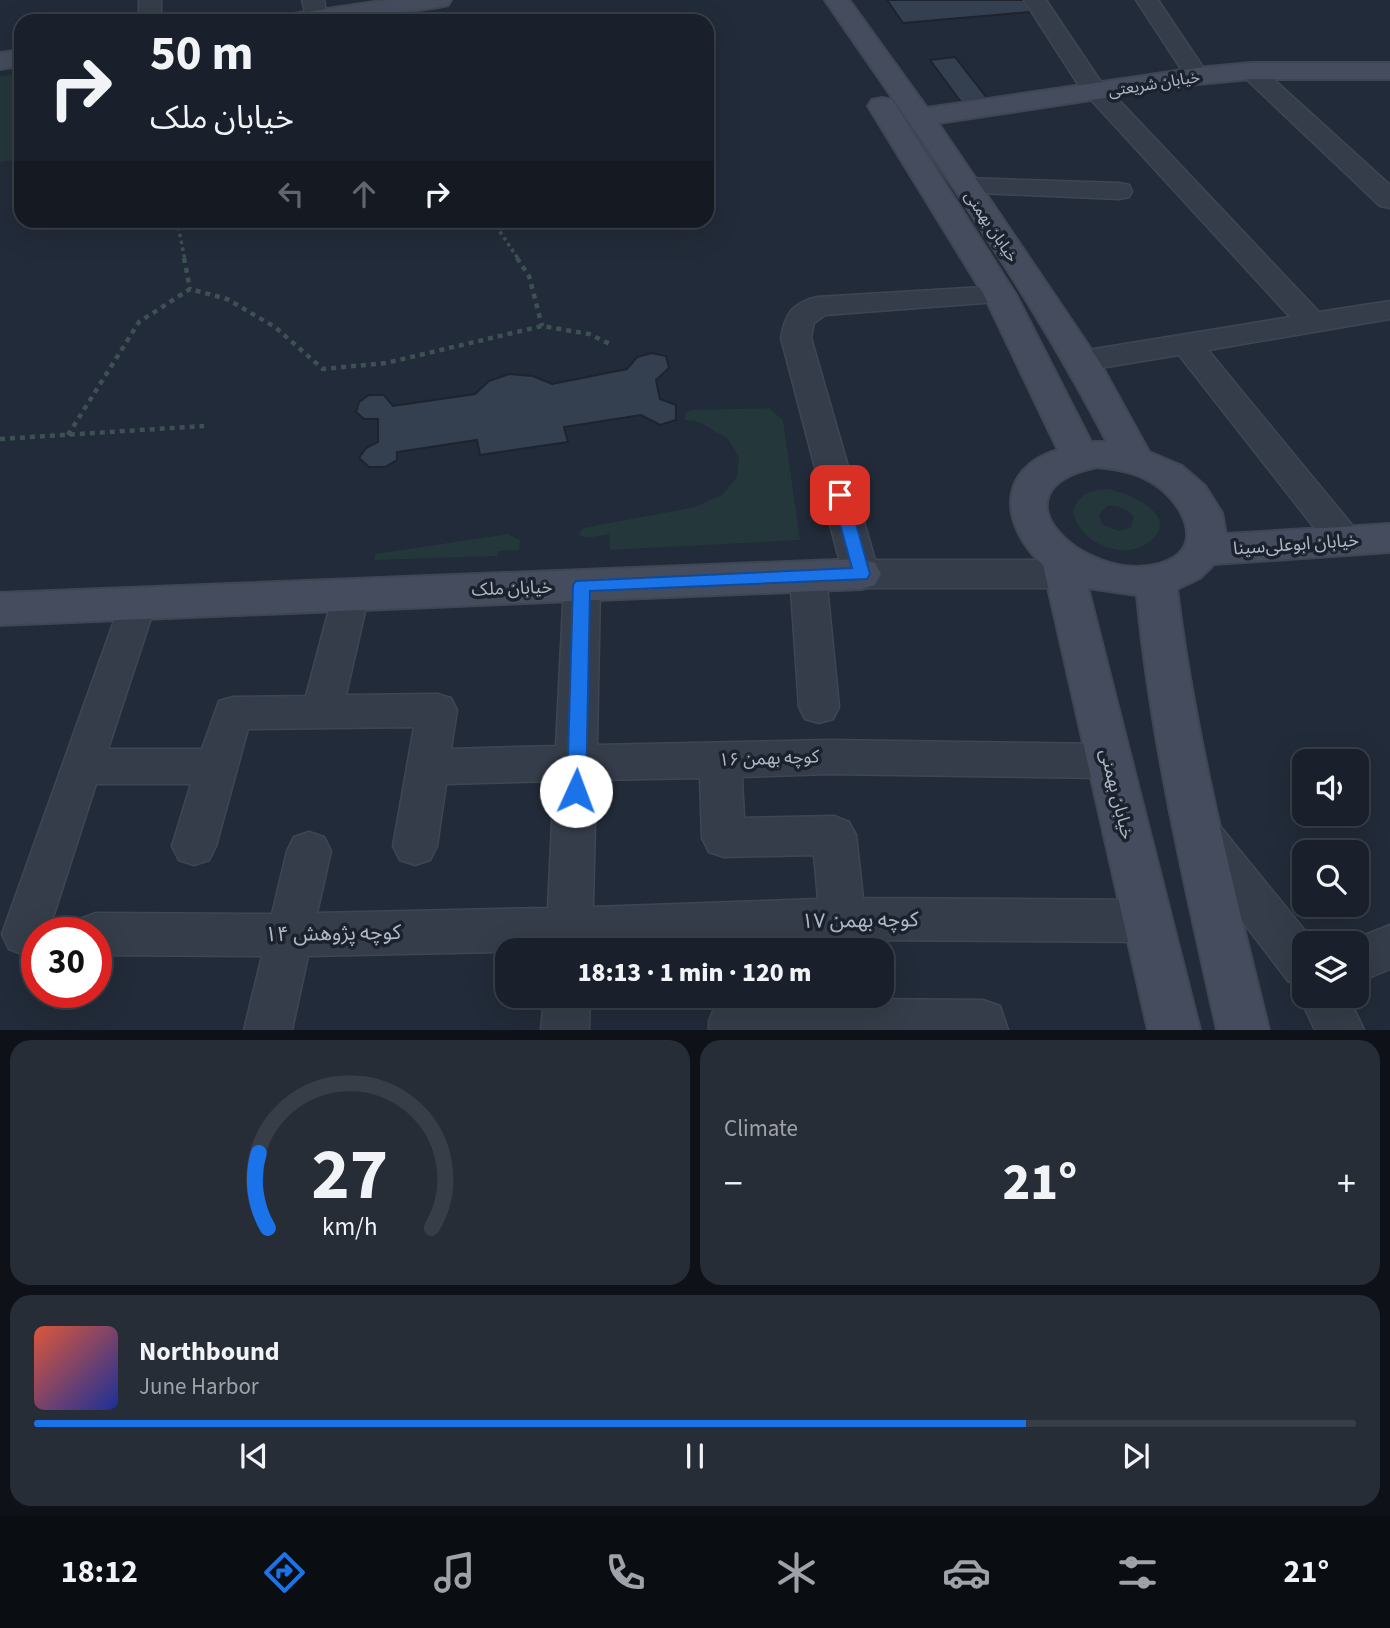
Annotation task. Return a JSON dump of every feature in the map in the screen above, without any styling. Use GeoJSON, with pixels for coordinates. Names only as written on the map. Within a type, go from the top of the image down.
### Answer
{"type":"FeatureCollection","features":[{"type":"Feature","properties":{"kind":"street"},"geometry":{"type":"LineString","coordinates":[[307,13],[439,0]]}},
{"type":"Feature","properties":{"kind":"street","name":"خیابان بهمنی"},"geometry":{"type":"LineString","coordinates":[[811,0],[881,105],[1000,295],[1079,455]]}},
{"type":"Feature","properties":{"kind":"street","name":"خیابان بهمنی"},"geometry":{"type":"LineString","coordinates":[[837,0],[920,117],[1082,361],[1135,460]]}},
{"type":"Feature","properties":{"kind":"street"},"geometry":{"type":"LineString","coordinates":[[1035,0],[1090,85],[1100,92],[1312,323]]}},
{"type":"Feature","properties":{"kind":"street"},"geometry":{"type":"LineString","coordinates":[[1147,0],[1197,76]]}},
{"type":"Feature","properties":{"kind":"street"},"geometry":{"type":"LineString","coordinates":[[1251,71],[1390,200]]}},
{"type":"Feature","properties":{"kind":"street","name":"خیابان شریعتی"},"geometry":{"type":"LineString","coordinates":[[920,117],[1197,76],[1251,71],[1390,71]]}},
{"type":"Feature","properties":{"kind":"street"},"geometry":{"type":"LineString","coordinates":[[966,186],[1119,191]]}},
{"type":"Feature","properties":{"kind":"street"},"geometry":{"type":"LineString","coordinates":[[862,574],[796,338],[799,319],[817,306],[1000,295]]}},
{"type":"Feature","properties":{"kind":"street"},"geometry":{"type":"LineString","coordinates":[[1082,361],[1379,312],[1390,337]]}},
{"type":"Feature","properties":{"kind":"street"},"geometry":{"type":"LineString","coordinates":[[1187,344],[1344,540]]}},
{"type":"Feature","properties":{"kind":"street"},"geometry":{"type":"LineString","coordinates":[[1079,455],[1116,455],[1135,460],[1158,469],[1179,482],[1194,497],[1204,515],[1207,533],[1202,550],[1189,565],[1156,580],[1115,580],[1064,566],[1031,524],[1027,505],[1030,487],[1041,473],[1058,462],[1079,455]]}},
{"type":"Feature","properties":{"kind":"street","name":"خیابان ابوعلی‌سینا"},"geometry":{"type":"LineString","coordinates":[[1202,550],[1390,538]]}},
{"type":"Feature","properties":{"kind":"street","name":"خیابان بهمنی"},"geometry":{"type":"LineString","coordinates":[[1064,566],[1108,761],[1174,1030]]}},
{"type":"Feature","properties":{"kind":"street","name":"خیابان ملک"},"geometry":{"type":"LineString","coordinates":[[0,609],[862,574],[972,574],[1064,566]]}},
{"type":"Feature","properties":{"kind":"street"},"geometry":{"type":"LineString","coordinates":[[808,576],[819,707]]}},
{"type":"Feature","properties":{"kind":"street"},"geometry":{"type":"LineString","coordinates":[[1156,580],[1165,663],[1195,826],[1243,1030]]}},
{"type":"Feature","properties":{"kind":"street"},"geometry":{"type":"LineString","coordinates":[[570,938],[582,585]]}},
{"type":"Feature","properties":{"kind":"street"},"geometry":{"type":"LineString","coordinates":[[322,712],[351,594]]}},
{"type":"Feature","properties":{"kind":"street"},"geometry":{"type":"LineString","coordinates":[[27,917],[82,767],[137,603]]}},
{"type":"Feature","properties":{"kind":"street"},"geometry":{"type":"LineString","coordinates":[[194,846],[233,712],[437,710],[415,846]]}},
{"type":"Feature","properties":{"kind":"street","name":"کوچه بهمن ۱۶"},"geometry":{"type":"LineString","coordinates":[[429,767],[828,757],[1108,761]]}},
{"type":"Feature","properties":{"kind":"street"},"geometry":{"type":"LineString","coordinates":[[720,760],[724,838],[834,835],[845,935]]}},
{"type":"Feature","properties":{"kind":"street"},"geometry":{"type":"LineString","coordinates":[[82,767],[219,766]]}},
{"type":"Feature","properties":{"kind":"street"},"geometry":{"type":"LineString","coordinates":[[1195,826],[1292,950]]}},
{"type":"Feature","properties":{"kind":"street"},"geometry":{"type":"LineString","coordinates":[[268,1030],[309,851]]}},
{"type":"Feature","properties":{"kind":"street","name":"کوچه بهمن ۱۷"},"geometry":{"type":"LineString","coordinates":[[680,938],[845,935],[1149,921]]}},
{"type":"Feature","properties":{"kind":"street","name":"کوچه پژوهش ۱۴"},"geometry":{"type":"LineString","coordinates":[[112,934],[495,939]]}},
{"type":"Feature","properties":{"kind":"street"},"geometry":{"type":"LineString","coordinates":[[1369,956],[1390,947]]}},
{"type":"Feature","properties":{"kind":"street"},"geometry":{"type":"LineString","coordinates":[[565,1030],[566,1008]]}},
{"type":"Feature","properties":{"kind":"street"},"geometry":{"type":"LineString","coordinates":[[1329,1008],[1340,1030]]}},
{"type":"Feature","properties":{"kind":"street"},"geometry":{"type":"LineString","coordinates":[[733,1030],[733,1021],[863,1017],[984,1023],[985,1030]]}},
{"type":"Feature","properties":{"kind":"path"},"geometry":{"type":"LineString","coordinates":[[179,228],[190,289]]}},
{"type":"Feature","properties":{"kind":"path"},"geometry":{"type":"LineString","coordinates":[[497,228],[529,276],[542,326]]}},
{"type":"Feature","properties":{"kind":"path"},"geometry":{"type":"LineString","coordinates":[[68,435],[139,322],[190,289],[227,299],[275,327],[323,369],[386,363],[542,326],[589,334],[610,344]]}},
{"type":"Feature","properties":{"kind":"path"},"geometry":{"type":"LineString","coordinates":[[0,439],[204,426]]}},
{"type":"Feature","properties":{"kind":"shaded area"},"geometry":{"type":"Polygon","coordinates":[[[14,75],[14,160],[0,162],[0,76],[14,75]]]}},
{"type":"Feature","properties":{"kind":"shaded area"},"geometry":{"type":"Polygon","coordinates":[[[769,408],[783,420],[800,540],[610,550],[609,534],[589,538],[578,535],[583,528],[695,507],[722,495],[737,477],[739,457],[728,439],[699,422],[685,420],[685,413],[691,410],[769,408]]]}},
{"type":"Feature","properties":{"kind":"shaded area"},"geometry":{"type":"Polygon","coordinates":[[[1108,489],[1139,500],[1157,515],[1160,524],[1158,533],[1149,542],[1138,548],[1114,549],[1102,546],[1082,531],[1073,510],[1076,504],[1091,492],[1108,489]],[[1107,506],[1099,515],[1102,524],[1119,531],[1130,528],[1134,518],[1132,515],[1122,508],[1107,506]]]}},
{"type":"Feature","properties":{"kind":"shaded area"},"geometry":{"type":"Polygon","coordinates":[[[508,534],[520,540],[519,550],[499,551],[497,556],[375,560],[375,554],[508,534]]]}},
{"type":"Feature","properties":{"kind":"building"},"geometry":{"type":"Polygon","coordinates":[[[887,0],[1024,0],[1031,12],[903,23],[887,0]]]}},
{"type":"Feature","properties":{"kind":"building"},"geometry":{"type":"Polygon","coordinates":[[[955,57],[987,98],[961,102],[930,60],[955,57]]]}},
{"type":"Feature","properties":{"kind":"building"},"geometry":{"type":"Polygon","coordinates":[[[652,353],[666,356],[669,368],[656,380],[660,399],[676,405],[676,420],[660,425],[641,415],[564,427],[568,442],[480,455],[477,440],[397,452],[397,460],[385,467],[369,467],[359,458],[366,448],[378,442],[378,419],[364,419],[356,412],[359,402],[369,395],[384,395],[393,406],[475,394],[489,381],[509,374],[533,376],[552,384],[627,369],[637,357],[652,353]]]}},
{"type":"Feature","properties":{"kind":"route"},"geometry":{"type":"LineString","coordinates":[[576,791],[582,585],[862,574],[840,495]]}}]}
